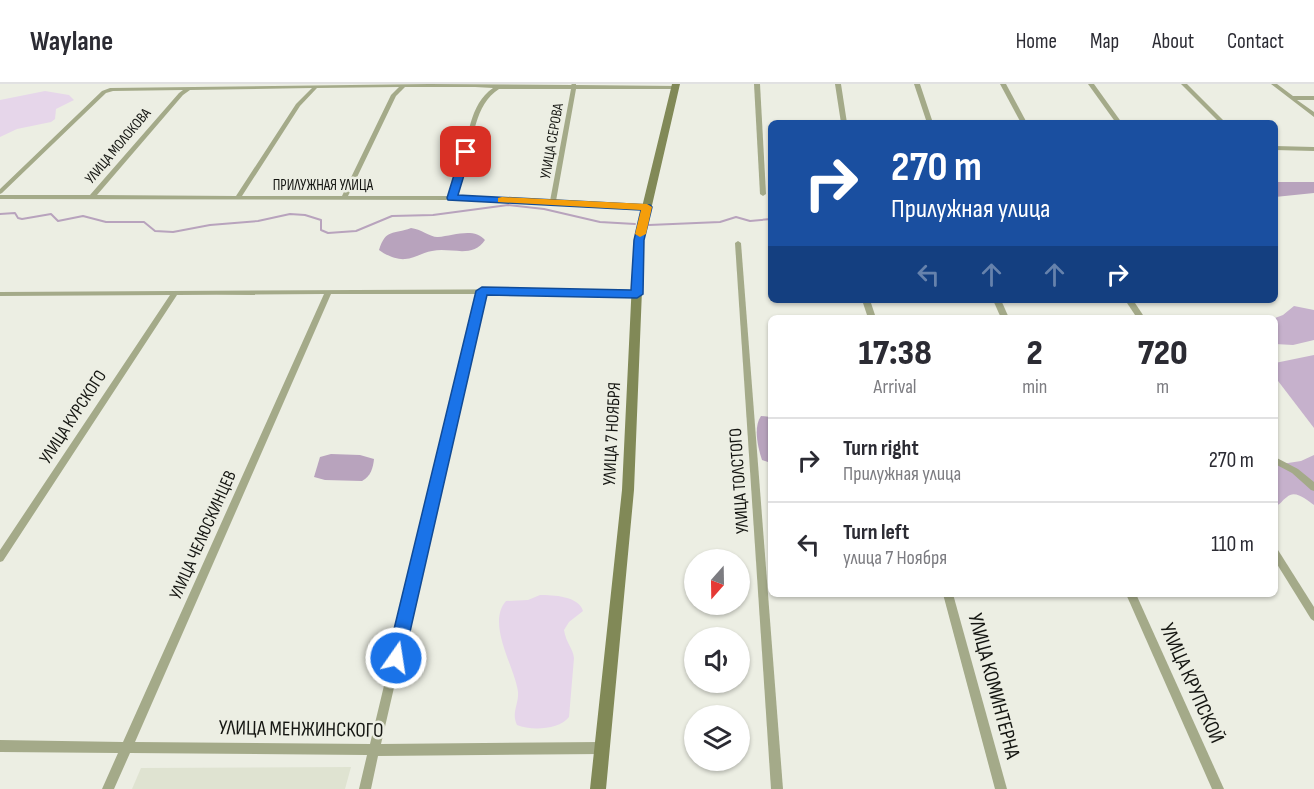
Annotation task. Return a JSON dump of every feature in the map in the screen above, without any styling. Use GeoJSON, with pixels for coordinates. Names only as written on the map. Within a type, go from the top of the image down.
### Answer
{"type":"FeatureCollection","features":[{"type":"Feature","properties":{"kind":"street"},"geometry":{"type":"LineString","coordinates":[[757,84],[764,194]]}},
{"type":"Feature","properties":{"kind":"street"},"geometry":{"type":"LineString","coordinates":[[838,84],[844,120]]}},
{"type":"Feature","properties":{"kind":"street"},"geometry":{"type":"LineString","coordinates":[[917,84],[929,120]]}},
{"type":"Feature","properties":{"kind":"street"},"geometry":{"type":"LineString","coordinates":[[1003,84],[1022,120]]}},
{"type":"Feature","properties":{"kind":"street"},"geometry":{"type":"LineString","coordinates":[[1091,84],[1117,120]]}},
{"type":"Feature","properties":{"kind":"street"},"geometry":{"type":"LineString","coordinates":[[1184,84],[1220,120]]}},
{"type":"Feature","properties":{"kind":"street"},"geometry":{"type":"LineString","coordinates":[[1274,84],[1314,115]]}},
{"type":"Feature","properties":{"kind":"street"},"geometry":{"type":"LineString","coordinates":[[0,192],[109,89],[676,85]]}},
{"type":"Feature","properties":{"kind":"street","name":"УЛИЦА 7 НОЯБРЯ"},"geometry":{"type":"LineString","coordinates":[[598,789],[628,490],[639,240],[676,85]]}},
{"type":"Feature","properties":{"kind":"street"},"geometry":{"type":"LineString","coordinates":[[344,198],[395,92],[403,86]]}},
{"type":"Feature","properties":{"kind":"street","name":"УЛИЦА СЕРОВА"},"geometry":{"type":"LineString","coordinates":[[553,202],[574,86]]}},
{"type":"Feature","properties":{"kind":"street"},"geometry":{"type":"LineString","coordinates":[[452,198],[456,179],[464,165],[468,140],[485,97],[498,87]]}},
{"type":"Feature","properties":{"kind":"street","name":"УЛИЦА МОЛОКОВА"},"geometry":{"type":"LineString","coordinates":[[93,196],[181,94],[189,88]]}},
{"type":"Feature","properties":{"kind":"street"},"geometry":{"type":"LineString","coordinates":[[238,198],[298,105],[315,88]]}},
{"type":"Feature","properties":{"kind":"street"},"geometry":{"type":"LineString","coordinates":[[1292,98],[1314,98]]}},
{"type":"Feature","properties":{"kind":"street"},"geometry":{"type":"LineString","coordinates":[[1278,148],[1314,149]]}},
{"type":"Feature","properties":{"kind":"street","name":"ПРИЛУЖНАЯ УЛИЦА"},"geometry":{"type":"LineString","coordinates":[[0,197],[452,198],[647,207]]}},
{"type":"Feature","properties":{"kind":"street","name":"УЛИЦА ТОЛСТОГО"},"geometry":{"type":"LineString","coordinates":[[738,243],[777,789]]}},
{"type":"Feature","properties":{"kind":"street"},"geometry":{"type":"LineString","coordinates":[[0,295],[103,292],[174,295],[243,291],[328,293],[482,291],[637,294]]}},
{"type":"Feature","properties":{"kind":"street"},"geometry":{"type":"LineString","coordinates":[[365,789],[482,291]]}},
{"type":"Feature","properties":{"kind":"street","name":"УЛИЦА ЧЕЛЮСКИНЦЕВ"},"geometry":{"type":"LineString","coordinates":[[108,789],[328,293]]}},
{"type":"Feature","properties":{"kind":"street","name":"УЛИЦА КУРСКОГО"},"geometry":{"type":"LineString","coordinates":[[0,558],[174,295]]}},
{"type":"Feature","properties":{"kind":"street"},"geometry":{"type":"LineString","coordinates":[[1278,462],[1295,471],[1314,487]]}},
{"type":"Feature","properties":{"kind":"street"},"geometry":{"type":"LineString","coordinates":[[1278,558],[1314,615]]}},
{"type":"Feature","properties":{"kind":"street","name":"УЛИЦА КОМИНТЕРНА"},"geometry":{"type":"LineString","coordinates":[[949,597],[1001,789]]}},
{"type":"Feature","properties":{"kind":"street","name":"УЛИЦА КРУПСКОЙ"},"geometry":{"type":"LineString","coordinates":[[1132,597],[1218,789]]}},
{"type":"Feature","properties":{"kind":"street","name":"УЛИЦА МЕНЖИНСКОГО"},"geometry":{"type":"LineString","coordinates":[[0,746],[374,750],[601,748]]}},
{"type":"Feature","properties":{"kind":"shaded area"},"geometry":{"type":"Polygon","coordinates":[[[45,91],[69,95],[74,100],[56,109],[55,119],[51,122],[17,129],[0,137],[0,100],[45,91]]]}},
{"type":"Feature","properties":{"kind":"shaded area"},"geometry":{"type":"Polygon","coordinates":[[[1278,182],[1314,182],[1314,193],[1278,197],[1278,182]]]}},
{"type":"Feature","properties":{"kind":"shaded area"},"geometry":{"type":"Polygon","coordinates":[[[411,228],[436,237],[469,233],[485,240],[480,246],[468,251],[439,250],[408,259],[395,258],[379,250],[387,235],[411,228]]]}},
{"type":"Feature","properties":{"kind":"shaded area"},"geometry":{"type":"Polygon","coordinates":[[[1294,306],[1314,310],[1314,340],[1293,345],[1278,344],[1278,317],[1294,306]]]}},
{"type":"Feature","properties":{"kind":"shaded area"},"geometry":{"type":"Polygon","coordinates":[[[1314,355],[1314,428],[1278,381],[1278,362],[1314,355]]]}},
{"type":"Feature","properties":{"kind":"shaded area"},"geometry":{"type":"Polygon","coordinates":[[[761,416],[768,417],[768,462],[762,460],[759,450],[757,426],[761,416]]]}},
{"type":"Feature","properties":{"kind":"shaded area"},"geometry":{"type":"Polygon","coordinates":[[[331,454],[360,455],[374,459],[371,472],[362,481],[325,480],[314,477],[320,457],[331,454]]]}},
{"type":"Feature","properties":{"kind":"shaded area"},"geometry":{"type":"Polygon","coordinates":[[[1314,455],[1314,505],[1294,494],[1278,504],[1278,465],[1301,461],[1314,455]]]}},
{"type":"Feature","properties":{"kind":"shaded area"},"geometry":{"type":"Polygon","coordinates":[[[540,595],[571,599],[581,606],[583,611],[569,622],[564,630],[574,658],[569,717],[559,725],[537,729],[517,725],[515,721],[518,692],[503,646],[499,621],[506,601],[528,600],[540,595]]]}},
{"type":"Feature","properties":{"kind":"shaded area"},"geometry":{"type":"Polygon","coordinates":[[[351,767],[345,789],[132,789],[141,768],[351,767]]]}},
{"type":"Feature","properties":{"kind":"waterway"},"geometry":{"type":"LineString","coordinates":[[0,214],[15,213],[18,218],[22,219],[51,214],[58,221],[83,216],[106,222],[144,222],[155,231],[173,232],[210,225],[258,221],[290,214],[305,215],[321,220],[321,230],[328,233],[356,231],[392,216],[433,215],[508,205],[544,209],[600,222],[635,224]]}},
{"type":"Feature","properties":{"kind":"waterway"},"geometry":{"type":"LineString","coordinates":[[649,225],[720,222],[736,217],[750,221],[768,219]]}},
{"type":"Feature","properties":{"kind":"slow traffic"},"geometry":{"type":"LineString","coordinates":[[502,200],[647,207],[640,234]]}},
{"type":"Feature","properties":{"kind":"route"},"geometry":{"type":"LineString","coordinates":[[396,658],[482,291],[637,294],[639,240],[647,207],[452,198],[456,179],[464,165],[466,152]]}}]}
